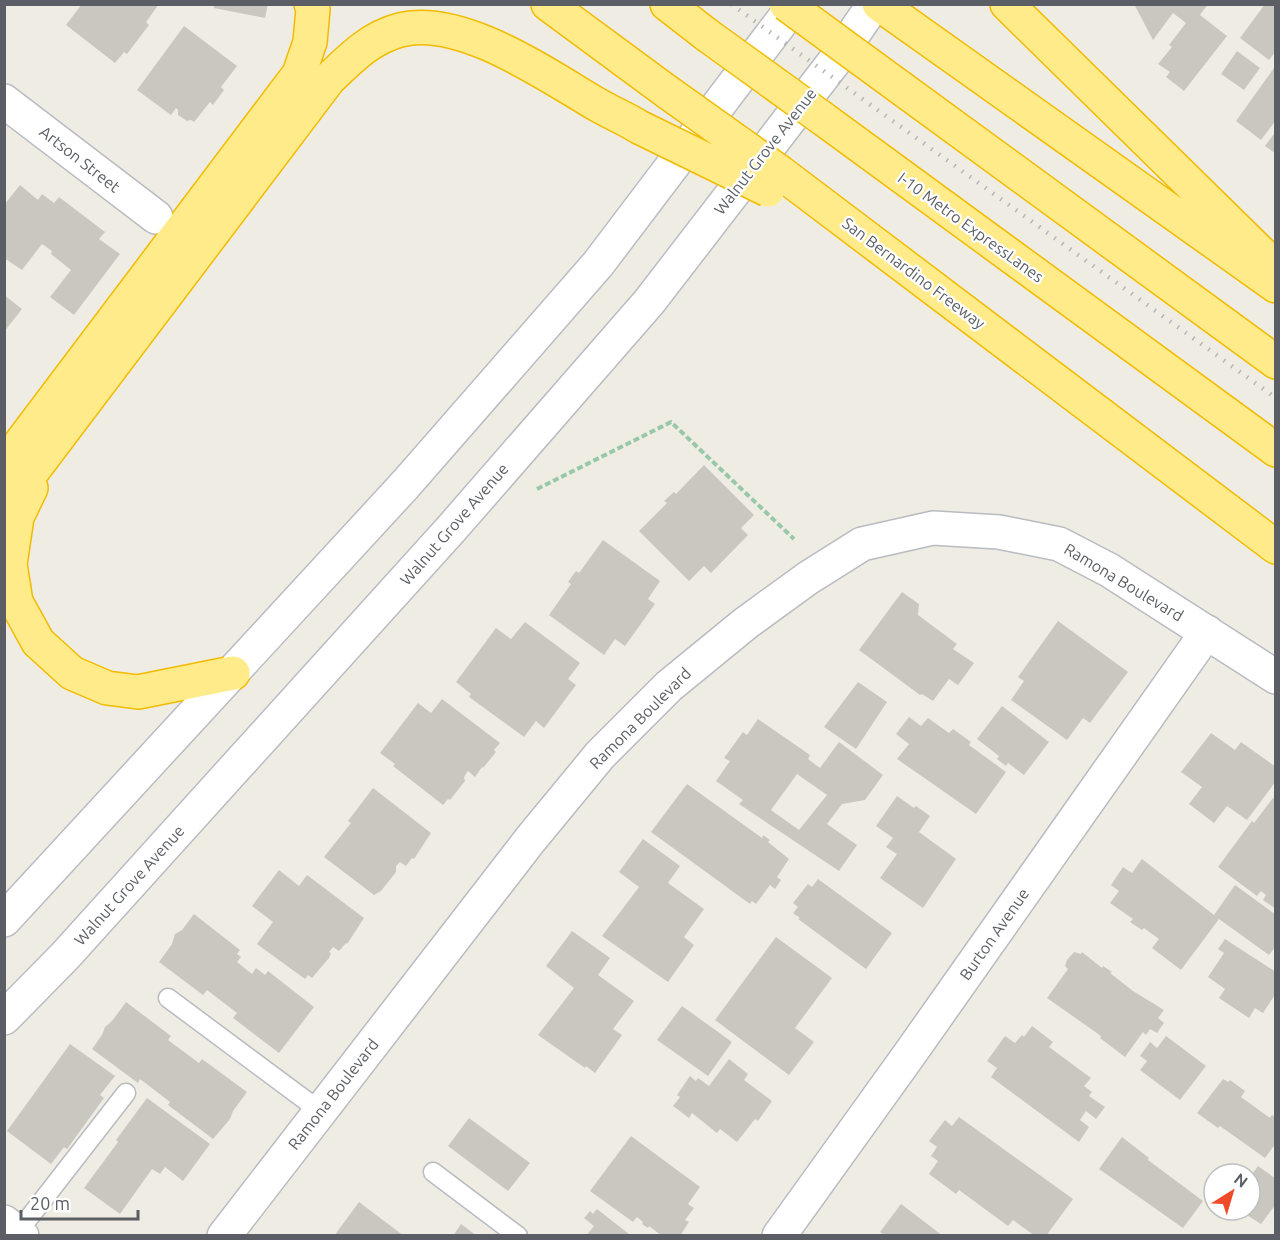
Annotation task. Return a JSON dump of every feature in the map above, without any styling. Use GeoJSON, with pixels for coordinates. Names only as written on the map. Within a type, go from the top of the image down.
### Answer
{"type":"FeatureCollection","features":[{"type":"Feature","properties":{"kind":"highway"},"geometry":{"type":"LineString","coordinates":[[4,465],[299,74],[310,42],[313,9],[311,4]]}},
{"type":"Feature","properties":{"kind":"highway"},"geometry":{"type":"LineString","coordinates":[[548,4],[666,91],[774,181]]}},
{"type":"Feature","properties":{"kind":"highway","name":"I-10 Metro ExpressLanes"},"geometry":{"type":"LineString","coordinates":[[667,4],[1275,450]]}},
{"type":"Feature","properties":{"kind":"highway"},"geometry":{"type":"LineString","coordinates":[[786,4],[1275,362]]}},
{"type":"Feature","properties":{"kind":"highway"},"geometry":{"type":"LineString","coordinates":[[1007,4],[1275,267]]}},
{"type":"Feature","properties":{"kind":"highway"},"geometry":{"type":"LineString","coordinates":[[883,9],[1275,286]]}},
{"type":"Feature","properties":{"kind":"highway"},"geometry":{"type":"LineString","coordinates":[[4,509],[329,79],[367,44],[401,30],[437,28],[471,37],[519,58],[639,127],[774,181]]}},
{"type":"Feature","properties":{"kind":"highway","name":"San Bernardino Freeway"},"geometry":{"type":"LineString","coordinates":[[774,181],[808,193],[1275,548]]}},
{"type":"Feature","properties":{"kind":"highway"},"geometry":{"type":"LineString","coordinates":[[47,453],[17,517],[8,568],[16,602],[38,642],[72,673],[107,688],[138,692],[233,673]]}},
{"type":"Feature","properties":{"kind":"main road"},"geometry":{"type":"LineString","coordinates":[[4,920],[405,485],[598,264],[795,4]]}},
{"type":"Feature","properties":{"kind":"main road","name":"Walnut Grove Avenue"},"geometry":{"type":"LineString","coordinates":[[4,1018],[74,947],[429,554],[649,302],[837,58],[883,9]]}},
{"type":"Feature","properties":{"kind":"main road","name":"Artson Street"},"geometry":{"type":"LineString","coordinates":[[4,101],[156,217]]}},
{"type":"Feature","properties":{"kind":"main road","name":"Ramona Boulevard"},"geometry":{"type":"LineString","coordinates":[[224,1236],[530,840],[600,755],[669,686],[746,623],[808,578],[862,544],[933,528],[999,532],[1059,543],[1109,570],[1275,677]]}},
{"type":"Feature","properties":{"kind":"main road","name":"Burton Avenue"},"geometry":{"type":"LineString","coordinates":[[788,1232],[909,1055],[1207,632]]}},
{"type":"Feature","properties":{"kind":"lane"},"geometry":{"type":"LineString","coordinates":[[168,998],[320,1111]]}},
{"type":"Feature","properties":{"kind":"lane"},"geometry":{"type":"LineString","coordinates":[[15,1230],[126,1093]]}},
{"type":"Feature","properties":{"kind":"lane"},"geometry":{"type":"LineString","coordinates":[[433,1172],[518,1236]]}},
{"type":"Feature","properties":{"kind":"path"},"geometry":{"type":"LineString","coordinates":[[528,493],[671,422],[794,539]]}},
{"type":"Feature","properties":{"kind":"building"},"geometry":{"type":"Polygon","coordinates":[[[82,4],[159,4],[146,22],[149,25],[127,54],[124,52],[115,63],[66,25],[82,4]]]}},
{"type":"Feature","properties":{"kind":"building"},"geometry":{"type":"Polygon","coordinates":[[[214,4],[268,4],[265,18],[214,8],[214,4]]]}},
{"type":"Feature","properties":{"kind":"building"},"geometry":{"type":"Polygon","coordinates":[[[1134,4],[1208,4],[1200,15],[1227,36],[1184,91],[1166,77],[1170,72],[1158,64],[1172,47],[1169,45],[1186,23],[1173,13],[1153,40],[1134,4]]]}},
{"type":"Feature","properties":{"kind":"building"},"geometry":{"type":"Polygon","coordinates":[[[1265,4],[1276,4],[1276,51],[1269,60],[1240,38],[1265,4]]]}},
{"type":"Feature","properties":{"kind":"building"},"geometry":{"type":"Polygon","coordinates":[[[184,26],[237,66],[221,87],[224,90],[213,105],[210,102],[194,122],[187,121],[178,115],[176,108],[171,115],[137,90],[184,26]]]}},
{"type":"Feature","properties":{"kind":"building"},"geometry":{"type":"Polygon","coordinates":[[[1237,51],[1260,68],[1244,90],[1221,74],[1237,51]]]}},
{"type":"Feature","properties":{"kind":"building"},"geometry":{"type":"Polygon","coordinates":[[[1274,68],[1276,70],[1276,120],[1261,140],[1236,121],[1274,68]]]}},
{"type":"Feature","properties":{"kind":"building"},"geometry":{"type":"Polygon","coordinates":[[[1276,131],[1276,154],[1265,146],[1276,131]]]}},
{"type":"Feature","properties":{"kind":"building"},"geometry":{"type":"Polygon","coordinates":[[[20,185],[38,200],[42,194],[54,203],[59,197],[105,232],[99,239],[120,254],[74,315],[50,297],[71,270],[51,254],[52,251],[42,244],[22,270],[4,258],[4,205],[20,185]]]}},
{"type":"Feature","properties":{"kind":"building"},"geometry":{"type":"Polygon","coordinates":[[[4,295],[22,309],[4,332],[4,295]]]}},
{"type":"Feature","properties":{"kind":"building"},"geometry":{"type":"Polygon","coordinates":[[[704,465],[754,515],[741,528],[748,535],[711,573],[704,566],[689,581],[639,531],[667,503],[664,501],[674,492],[676,494],[704,465]]]}},
{"type":"Feature","properties":{"kind":"building"},"geometry":{"type":"Polygon","coordinates":[[[603,540],[660,581],[648,599],[655,604],[625,646],[615,639],[604,655],[549,615],[571,584],[568,582],[576,571],[579,573],[603,540]]]}},
{"type":"Feature","properties":{"kind":"building"},"geometry":{"type":"Polygon","coordinates":[[[902,592],[919,604],[918,615],[957,644],[953,649],[974,663],[958,685],[949,679],[933,701],[920,695],[859,650],[902,592]]]}},
{"type":"Feature","properties":{"kind":"building"},"geometry":{"type":"Polygon","coordinates":[[[1058,621],[1128,672],[1090,723],[1083,718],[1067,740],[1011,700],[1024,681],[1018,677],[1058,621]]]}},
{"type":"Feature","properties":{"kind":"building"},"geometry":{"type":"Polygon","coordinates":[[[525,622],[580,663],[568,679],[576,685],[544,728],[536,721],[524,737],[469,697],[471,694],[456,682],[496,628],[511,639],[525,622]]]}},
{"type":"Feature","properties":{"kind":"building"},"geometry":{"type":"Polygon","coordinates":[[[858,682],[887,702],[856,749],[824,727],[858,682]]]}},
{"type":"Feature","properties":{"kind":"building"},"geometry":{"type":"Polygon","coordinates":[[[442,699],[500,743],[494,750],[496,752],[475,777],[468,771],[464,777],[465,781],[443,805],[380,753],[418,703],[431,713],[442,699]]]}},
{"type":"Feature","properties":{"kind":"building"},"geometry":{"type":"Polygon","coordinates":[[[1002,706],[1049,742],[1024,775],[1008,763],[1006,766],[997,759],[999,756],[977,739],[1002,706]]]}},
{"type":"Feature","properties":{"kind":"building"},"geometry":{"type":"Polygon","coordinates":[[[909,717],[921,726],[928,718],[949,733],[953,729],[971,742],[969,745],[1006,772],[976,814],[897,759],[909,744],[896,734],[909,717]]]}},
{"type":"Feature","properties":{"kind":"building"},"geometry":{"type":"Polygon","coordinates":[[[758,719],[810,755],[808,759],[820,768],[839,742],[883,775],[865,800],[842,804],[827,824],[857,845],[839,871],[739,804],[743,800],[716,781],[730,761],[724,758],[743,732],[747,735],[758,719]],[[797,774],[771,810],[799,830],[827,795],[797,774]]]}},
{"type":"Feature","properties":{"kind":"building"},"geometry":{"type":"Polygon","coordinates":[[[1211,733],[1235,750],[1241,742],[1276,767],[1276,781],[1247,820],[1227,806],[1214,823],[1189,804],[1202,787],[1181,772],[1211,733]]]}},
{"type":"Feature","properties":{"kind":"building"},"geometry":{"type":"Polygon","coordinates":[[[687,784],[762,838],[763,835],[770,840],[768,842],[789,859],[777,877],[781,880],[775,889],[770,885],[756,904],[752,901],[750,904],[651,832],[687,784]]]}},
{"type":"Feature","properties":{"kind":"building"},"geometry":{"type":"Polygon","coordinates":[[[373,788],[431,833],[414,859],[412,858],[406,866],[400,862],[396,866],[396,872],[381,891],[374,895],[324,857],[351,823],[348,821],[373,788]]]}},
{"type":"Feature","properties":{"kind":"building"},"geometry":{"type":"Polygon","coordinates":[[[897,796],[930,816],[919,832],[956,859],[923,908],[880,878],[897,854],[886,847],[893,838],[876,826],[897,796]]]}},
{"type":"Feature","properties":{"kind":"building"},"geometry":{"type":"Polygon","coordinates":[[[1273,798],[1276,799],[1276,909],[1263,900],[1266,895],[1261,891],[1257,896],[1218,867],[1252,821],[1254,823],[1273,798]]]}},
{"type":"Feature","properties":{"kind":"building"},"geometry":{"type":"Polygon","coordinates":[[[643,839],[680,866],[668,883],[704,909],[684,937],[694,945],[668,982],[602,936],[639,887],[619,872],[643,839]]]}},
{"type":"Feature","properties":{"kind":"building"},"geometry":{"type":"Polygon","coordinates":[[[1142,859],[1214,915],[1235,885],[1276,915],[1276,946],[1269,955],[1219,919],[1181,970],[1152,948],[1159,939],[1144,928],[1142,930],[1130,922],[1133,919],[1110,903],[1119,891],[1111,885],[1123,867],[1132,873],[1142,859]]]}},
{"type":"Feature","properties":{"kind":"building"},"geometry":{"type":"Polygon","coordinates":[[[279,870],[299,886],[307,875],[364,918],[347,944],[339,951],[333,947],[329,952],[331,953],[329,958],[312,978],[308,975],[305,979],[257,944],[273,922],[252,906],[279,870]]]}},
{"type":"Feature","properties":{"kind":"building"},"geometry":{"type":"Polygon","coordinates":[[[818,879],[892,933],[866,969],[793,913],[798,907],[793,903],[808,884],[812,887],[818,879]]]}},
{"type":"Feature","properties":{"kind":"building"},"geometry":{"type":"Polygon","coordinates":[[[194,914],[240,950],[237,954],[241,957],[237,962],[252,974],[256,968],[265,975],[268,971],[314,1007],[279,1053],[233,1018],[237,1013],[207,990],[203,995],[159,962],[172,944],[175,934],[182,930],[194,914]]]}},
{"type":"Feature","properties":{"kind":"building"},"geometry":{"type":"Polygon","coordinates":[[[572,931],[610,958],[598,975],[634,1001],[613,1029],[622,1035],[595,1073],[538,1035],[574,988],[546,966],[572,931]]]}},
{"type":"Feature","properties":{"kind":"building"},"geometry":{"type":"Polygon","coordinates":[[[776,937],[832,978],[795,1028],[814,1042],[789,1075],[715,1020],[776,937]]]}},
{"type":"Feature","properties":{"kind":"building"},"geometry":{"type":"Polygon","coordinates":[[[1225,939],[1276,972],[1276,993],[1263,1013],[1255,1008],[1249,1018],[1219,998],[1225,989],[1208,977],[1224,953],[1218,949],[1225,939]]]}},
{"type":"Feature","properties":{"kind":"building"},"geometry":{"type":"Polygon","coordinates":[[[1074,952],[1081,954],[1082,952],[1102,968],[1103,966],[1112,972],[1110,973],[1133,991],[1164,1010],[1158,1018],[1164,1023],[1157,1033],[1150,1029],[1146,1035],[1143,1032],[1125,1057],[1100,1038],[1101,1036],[1047,998],[1068,969],[1065,966],[1067,960],[1074,952]]]}},
{"type":"Feature","properties":{"kind":"building"},"geometry":{"type":"Polygon","coordinates":[[[126,1002],[171,1036],[168,1040],[199,1063],[202,1059],[247,1092],[230,1119],[213,1139],[168,1105],[170,1102],[140,1079],[138,1083],[92,1049],[105,1027],[126,1002]]]}},
{"type":"Feature","properties":{"kind":"building"},"geometry":{"type":"Polygon","coordinates":[[[682,1006],[732,1042],[708,1076],[657,1040],[682,1006]]]}},
{"type":"Feature","properties":{"kind":"building"},"geometry":{"type":"Polygon","coordinates":[[[1032,1026],[1053,1042],[1049,1047],[1091,1078],[1084,1086],[1092,1092],[1089,1096],[1105,1107],[1096,1119],[1086,1111],[1080,1120],[1089,1127],[1079,1142],[991,1077],[997,1068],[987,1061],[1005,1036],[1015,1043],[1022,1035],[1024,1037],[1032,1026]]]}},
{"type":"Feature","properties":{"kind":"building"},"geometry":{"type":"Polygon","coordinates":[[[1166,1036],[1206,1066],[1180,1100],[1140,1070],[1147,1061],[1140,1056],[1150,1042],[1157,1048],[1166,1036]]]}},
{"type":"Feature","properties":{"kind":"building"},"geometry":{"type":"Polygon","coordinates":[[[70,1044],[115,1076],[100,1095],[104,1098],[67,1149],[64,1147],[51,1164],[7,1131],[70,1044]]]}},
{"type":"Feature","properties":{"kind":"building"},"geometry":{"type":"Polygon","coordinates":[[[729,1059],[748,1074],[744,1080],[772,1101],[758,1121],[755,1119],[737,1142],[720,1129],[717,1133],[692,1113],[689,1118],[673,1106],[680,1097],[677,1095],[690,1076],[696,1081],[698,1078],[709,1086],[729,1059]]]}},
{"type":"Feature","properties":{"kind":"building"},"geometry":{"type":"Polygon","coordinates":[[[1223,1079],[1228,1082],[1230,1080],[1245,1091],[1241,1097],[1270,1118],[1272,1115],[1276,1118],[1274,1121],[1276,1123],[1276,1143],[1265,1158],[1220,1126],[1218,1128],[1197,1113],[1223,1079]]]}},
{"type":"Feature","properties":{"kind":"building"},"geometry":{"type":"Polygon","coordinates":[[[147,1098],[210,1144],[183,1181],[165,1167],[160,1174],[152,1169],[120,1214],[84,1188],[147,1098]]]}},
{"type":"Feature","properties":{"kind":"building"},"geometry":{"type":"Polygon","coordinates":[[[959,1117],[1073,1199],[1046,1236],[1035,1236],[1013,1220],[1008,1226],[959,1190],[956,1194],[929,1174],[938,1161],[931,1156],[937,1147],[929,1141],[945,1120],[952,1126],[959,1117]]]}},
{"type":"Feature","properties":{"kind":"building"},"geometry":{"type":"Polygon","coordinates":[[[469,1118],[530,1163],[508,1191],[448,1146],[469,1118]]]}},
{"type":"Feature","properties":{"kind":"building"},"geometry":{"type":"Polygon","coordinates":[[[631,1136],[700,1187],[688,1204],[694,1208],[685,1220],[689,1222],[680,1236],[662,1236],[649,1226],[648,1228],[642,1224],[643,1222],[637,1217],[633,1222],[590,1191],[631,1136]]]}},
{"type":"Feature","properties":{"kind":"building"},"geometry":{"type":"Polygon","coordinates":[[[1122,1137],[1202,1202],[1183,1228],[1099,1169],[1122,1137]]]}},
{"type":"Feature","properties":{"kind":"building"},"geometry":{"type":"Polygon","coordinates":[[[1262,1169],[1276,1179],[1276,1204],[1261,1224],[1258,1222],[1262,1222],[1262,1169]]]}},
{"type":"Feature","properties":{"kind":"building"},"geometry":{"type":"Polygon","coordinates":[[[359,1202],[404,1236],[334,1236],[359,1202]]]}},
{"type":"Feature","properties":{"kind":"building"},"geometry":{"type":"Polygon","coordinates":[[[901,1204],[943,1236],[881,1236],[880,1232],[901,1204]]]}},
{"type":"Feature","properties":{"kind":"building"},"geometry":{"type":"Polygon","coordinates":[[[597,1209],[629,1234],[628,1236],[586,1236],[594,1226],[584,1218],[590,1211],[593,1214],[597,1209]]]}},
{"type":"Feature","properties":{"kind":"building"},"geometry":{"type":"Polygon","coordinates":[[[461,1224],[477,1236],[453,1236],[461,1224]]]}},
{"type":"Feature","properties":{"kind":"railway"},"geometry":{"type":"LineString","coordinates":[[731,4],[1276,398]]}}]}
